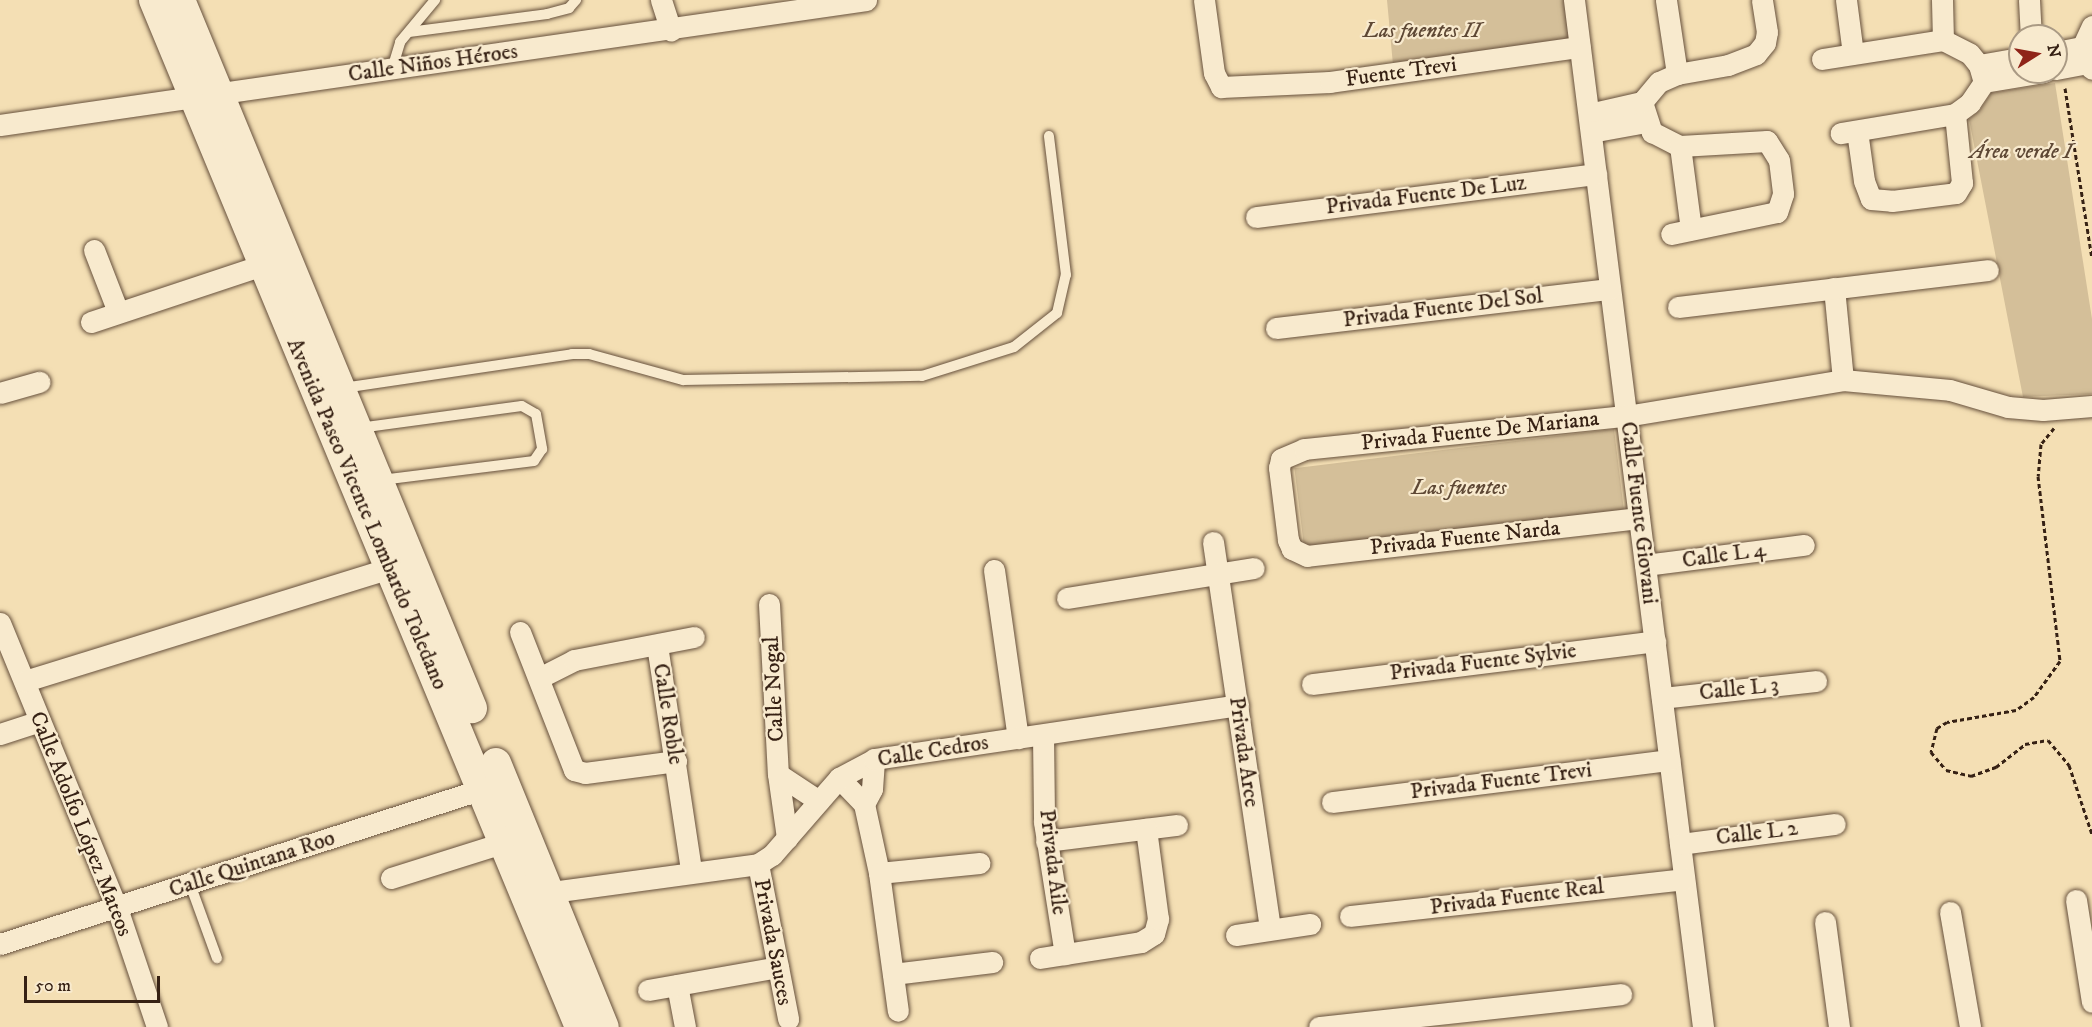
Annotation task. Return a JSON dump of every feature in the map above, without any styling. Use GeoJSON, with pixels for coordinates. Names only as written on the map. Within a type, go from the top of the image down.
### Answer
{"type":"FeatureCollection","features":[{"type":"Feature","properties":{"kind":"main road","name":"Avenida Paseo Vicente Lombardo Toledano"},"geometry":{"type":"LineString","coordinates":[[154,0],[207,96],[365,482],[494,785],[537,894],[580,1027]]}},
{"type":"Feature","properties":{"kind":"main road","name":"Avenida Paseo Vicente Lombardo Toledano"},"geometry":{"type":"LineString","coordinates":[[180,0],[207,96],[262,266],[328,390]]}},
{"type":"Feature","properties":{"kind":"main road","name":"Avenida Paseo Vicente Lombardo Toledano"},"geometry":{"type":"LineString","coordinates":[[365,482],[389,568],[494,785],[505,842],[537,894],[604,1027]]}},
{"type":"Feature","properties":{"kind":"street"},"geometry":{"type":"LineString","coordinates":[[661,0],[671,30]]}},
{"type":"Feature","properties":{"kind":"street","name":"Calle Niños Héroes"},"geometry":{"type":"LineString","coordinates":[[0,125],[671,30],[866,0]]}},
{"type":"Feature","properties":{"kind":"street","name":"Fuente Trevi"},"geometry":{"type":"LineString","coordinates":[[1204,0],[1214,74],[1221,87],[1330,82],[1580,47]]}},
{"type":"Feature","properties":{"kind":"street","name":"Calle Fuente Giovani"},"geometry":{"type":"LineString","coordinates":[[1574,0],[1703,1027]]}},
{"type":"Feature","properties":{"kind":"street"},"geometry":{"type":"LineString","coordinates":[[1666,0],[1677,74]]}},
{"type":"Feature","properties":{"kind":"street"},"geometry":{"type":"LineString","coordinates":[[1680,146],[1682,231],[1777,212],[1783,194],[1780,172],[1776,155],[1767,141],[1680,146],[1652,132],[1644,112],[1659,82],[1677,74],[1728,65],[1756,54],[1766,43],[1767,32],[1762,0]]}},
{"type":"Feature","properties":{"kind":"street"},"geometry":{"type":"LineString","coordinates":[[1846,0],[1853,54]]}},
{"type":"Feature","properties":{"kind":"street"},"geometry":{"type":"LineString","coordinates":[[1942,0],[1943,40]]}},
{"type":"Feature","properties":{"kind":"street"},"geometry":{"type":"LineString","coordinates":[[2029,0],[2030,24]]}},
{"type":"Feature","properties":{"kind":"street"},"geometry":{"type":"LineString","coordinates":[[2068,64],[2087,60],[2092,26]]}},
{"type":"Feature","properties":{"kind":"street"},"geometry":{"type":"LineString","coordinates":[[1822,59],[1943,40],[1970,54],[1981,74]]}},
{"type":"Feature","properties":{"kind":"street"},"geometry":{"type":"LineString","coordinates":[[1955,114],[1962,183],[1956,193],[1892,201],[1871,200],[1849,132],[1955,114],[1970,103],[1981,74],[2008,63]]}},
{"type":"Feature","properties":{"kind":"street"},"geometry":{"type":"LineString","coordinates":[[1981,74],[2008,72]]}},
{"type":"Feature","properties":{"kind":"street"},"geometry":{"type":"LineString","coordinates":[[1590,123],[1644,112]]}},
{"type":"Feature","properties":{"kind":"street","name":"Privada Fuente De Luz"},"geometry":{"type":"LineString","coordinates":[[1256,217],[1596,174]]}},
{"type":"Feature","properties":{"kind":"street"},"geometry":{"type":"LineString","coordinates":[[94,250],[118,312]]}},
{"type":"Feature","properties":{"kind":"street"},"geometry":{"type":"LineString","coordinates":[[91,322],[262,266]]}},
{"type":"Feature","properties":{"kind":"street"},"geometry":{"type":"LineString","coordinates":[[1678,307],[1988,270]]}},
{"type":"Feature","properties":{"kind":"street"},"geometry":{"type":"LineString","coordinates":[[1834,288],[1843,380]]}},
{"type":"Feature","properties":{"kind":"street","name":"Privada Fuente Del Sol"},"geometry":{"type":"LineString","coordinates":[[1276,328],[1610,289]]}},
{"type":"Feature","properties":{"kind":"street","name":"Privada Fuente De Mariana"},"geometry":{"type":"LineString","coordinates":[[1292,549],[1279,476],[1281,459],[1289,453],[1626,416],[1843,380],[1950,390],[2008,407],[2092,406]]}},
{"type":"Feature","properties":{"kind":"street"},"geometry":{"type":"LineString","coordinates":[[0,393],[39,382]]}},
{"type":"Feature","properties":{"kind":"street","name":"Privada Fuente Narda"},"geometry":{"type":"LineString","coordinates":[[1292,549],[1307,556],[1639,518]]}},
{"type":"Feature","properties":{"kind":"street","name":"Privada Arce"},"geometry":{"type":"LineString","coordinates":[[1213,542],[1270,929]]}},
{"type":"Feature","properties":{"kind":"street","name":"Calle L 4"},"geometry":{"type":"LineString","coordinates":[[1645,565],[1804,544]]}},
{"type":"Feature","properties":{"kind":"street"},"geometry":{"type":"LineString","coordinates":[[25,681],[389,568]]}},
{"type":"Feature","properties":{"kind":"street"},"geometry":{"type":"LineString","coordinates":[[1067,598],[1254,568]]}},
{"type":"Feature","properties":{"kind":"street"},"geometry":{"type":"LineString","coordinates":[[994,570],[1018,738]]}},
{"type":"Feature","properties":{"kind":"street","name":"Calle Nogal"},"geometry":{"type":"LineString","coordinates":[[769,604],[778,774],[787,838]]}},
{"type":"Feature","properties":{"kind":"street","name":"Calle Adolfo López Mateos"},"geometry":{"type":"LineString","coordinates":[[0,623],[117,908],[157,1027]]}},
{"type":"Feature","properties":{"kind":"street"},"geometry":{"type":"LineString","coordinates":[[520,632],[574,770],[585,773],[676,761]]}},
{"type":"Feature","properties":{"kind":"street"},"geometry":{"type":"LineString","coordinates":[[657,645],[694,637]]}},
{"type":"Feature","properties":{"kind":"street","name":"Privada Fuente Sylvie"},"geometry":{"type":"LineString","coordinates":[[1312,684],[1655,641]]}},
{"type":"Feature","properties":{"kind":"street","name":"Calle Roble"},"geometry":{"type":"LineString","coordinates":[[539,678],[574,660],[657,645],[691,870]]}},
{"type":"Feature","properties":{"kind":"street","name":"Calle L 3"},"geometry":{"type":"LineString","coordinates":[[1662,698],[1816,681]]}},
{"type":"Feature","properties":{"kind":"street","name":"Calle Cedros"},"geometry":{"type":"LineString","coordinates":[[758,864],[787,838],[839,778],[874,759],[1238,705]]}},
{"type":"Feature","properties":{"kind":"street"},"geometry":{"type":"LineString","coordinates":[[0,734],[40,722]]}},
{"type":"Feature","properties":{"kind":"street","name":"Privada Aile"},"geometry":{"type":"LineString","coordinates":[[1043,735],[1046,841],[1065,954]]}},
{"type":"Feature","properties":{"kind":"street"},"geometry":{"type":"LineString","coordinates":[[864,804],[872,789],[874,759]]}},
{"type":"Feature","properties":{"kind":"street","name":"Privada Fuente Trevi"},"geometry":{"type":"LineString","coordinates":[[1332,802],[1669,760]]}},
{"type":"Feature","properties":{"kind":"street","name":"Calle Nogal"},"geometry":{"type":"LineString","coordinates":[[778,774],[819,801]]}},
{"type":"Feature","properties":{"kind":"street"},"geometry":{"type":"LineString","coordinates":[[839,778],[864,804],[879,873],[898,1011]]}},
{"type":"Feature","properties":{"kind":"street","name":"Calle Quintana Roo"},"geometry":{"type":"LineString","coordinates":[[0,944],[494,785]]}},
{"type":"Feature","properties":{"kind":"street","name":"Calle L 2"},"geometry":{"type":"LineString","coordinates":[[1680,844],[1835,824]]}},
{"type":"Feature","properties":{"kind":"street"},"geometry":{"type":"LineString","coordinates":[[1046,841],[1177,825]]}},
{"type":"Feature","properties":{"kind":"street"},"geometry":{"type":"LineString","coordinates":[[1040,958],[1141,942],[1154,934],[1158,919],[1146,829]]}},
{"type":"Feature","properties":{"kind":"street"},"geometry":{"type":"LineString","coordinates":[[391,878],[505,842]]}},
{"type":"Feature","properties":{"kind":"street"},"geometry":{"type":"LineString","coordinates":[[879,873],[980,863]]}},
{"type":"Feature","properties":{"kind":"street"},"geometry":{"type":"LineString","coordinates":[[537,894],[691,870],[758,864]]}},
{"type":"Feature","properties":{"kind":"street","name":"Privada Sauces"},"geometry":{"type":"LineString","coordinates":[[758,864],[788,1019]]}},
{"type":"Feature","properties":{"kind":"street","name":"Privada Fuente Real"},"geometry":{"type":"LineString","coordinates":[[1350,916],[1684,879]]}},
{"type":"Feature","properties":{"kind":"street"},"geometry":{"type":"LineString","coordinates":[[2076,900],[2092,1002]]}},
{"type":"Feature","properties":{"kind":"street"},"geometry":{"type":"LineString","coordinates":[[1950,912],[1970,1027]]}},
{"type":"Feature","properties":{"kind":"street"},"geometry":{"type":"LineString","coordinates":[[1825,922],[1839,1027]]}},
{"type":"Feature","properties":{"kind":"street"},"geometry":{"type":"LineString","coordinates":[[1236,935],[1310,924]]}},
{"type":"Feature","properties":{"kind":"street"},"geometry":{"type":"LineString","coordinates":[[893,974],[992,962]]}},
{"type":"Feature","properties":{"kind":"street"},"geometry":{"type":"LineString","coordinates":[[648,990],[778,967]]}},
{"type":"Feature","properties":{"kind":"street"},"geometry":{"type":"LineString","coordinates":[[677,985],[685,1027]]}},
{"type":"Feature","properties":{"kind":"street"},"geometry":{"type":"LineString","coordinates":[[1318,1027],[1382,1024],[1620,994]]}},
{"type":"Feature","properties":{"kind":"lane"},"geometry":{"type":"LineString","coordinates":[[392,69],[400,42],[435,0]]}},
{"type":"Feature","properties":{"kind":"lane"},"geometry":{"type":"LineString","coordinates":[[409,32],[547,14],[569,8],[576,0]]}},
{"type":"Feature","properties":{"kind":"lane"},"geometry":{"type":"LineString","coordinates":[[328,390],[572,354],[589,354],[682,380],[922,376],[1014,347],[1057,313],[1066,274],[1049,136]]}},
{"type":"Feature","properties":{"kind":"lane"},"geometry":{"type":"LineString","coordinates":[[344,430],[522,406],[536,414],[542,449],[534,461],[365,482]]}},
{"type":"Feature","properties":{"kind":"lane"},"geometry":{"type":"LineString","coordinates":[[190,884],[217,958]]}},
{"type":"Feature","properties":{"kind":"path"},"geometry":{"type":"LineString","coordinates":[[2052,84],[2092,258]]}},
{"type":"Feature","properties":{"kind":"path"},"geometry":{"type":"LineString","coordinates":[[2070,408],[2041,444],[2038,476],[2060,661],[2034,697],[2016,710],[1947,722],[1937,728],[1931,752],[1947,770],[1971,776],[1996,767],[2012,751],[2025,744],[2048,740],[2069,765],[2092,834]]}},
{"type":"Feature","properties":{"kind":"green space","name":"Las fuentes II"},"geometry":{"type":"Polygon","coordinates":[[[1387,0],[1564,0],[1569,41],[1393,65],[1387,0]]]}},
{"type":"Feature","properties":{"kind":"green space","name":"Área verde I"},"geometry":{"type":"Polygon","coordinates":[[[2055,84],[2092,319],[2092,394],[2023,397],[1969,119],[1980,110],[1991,93],[2055,84]]]}},
{"type":"Feature","properties":{"kind":"green space","name":"Las fuentes"},"geometry":{"type":"Polygon","coordinates":[[[1614,429],[1624,509],[1304,549],[1294,468],[1614,429]]]}}]}
